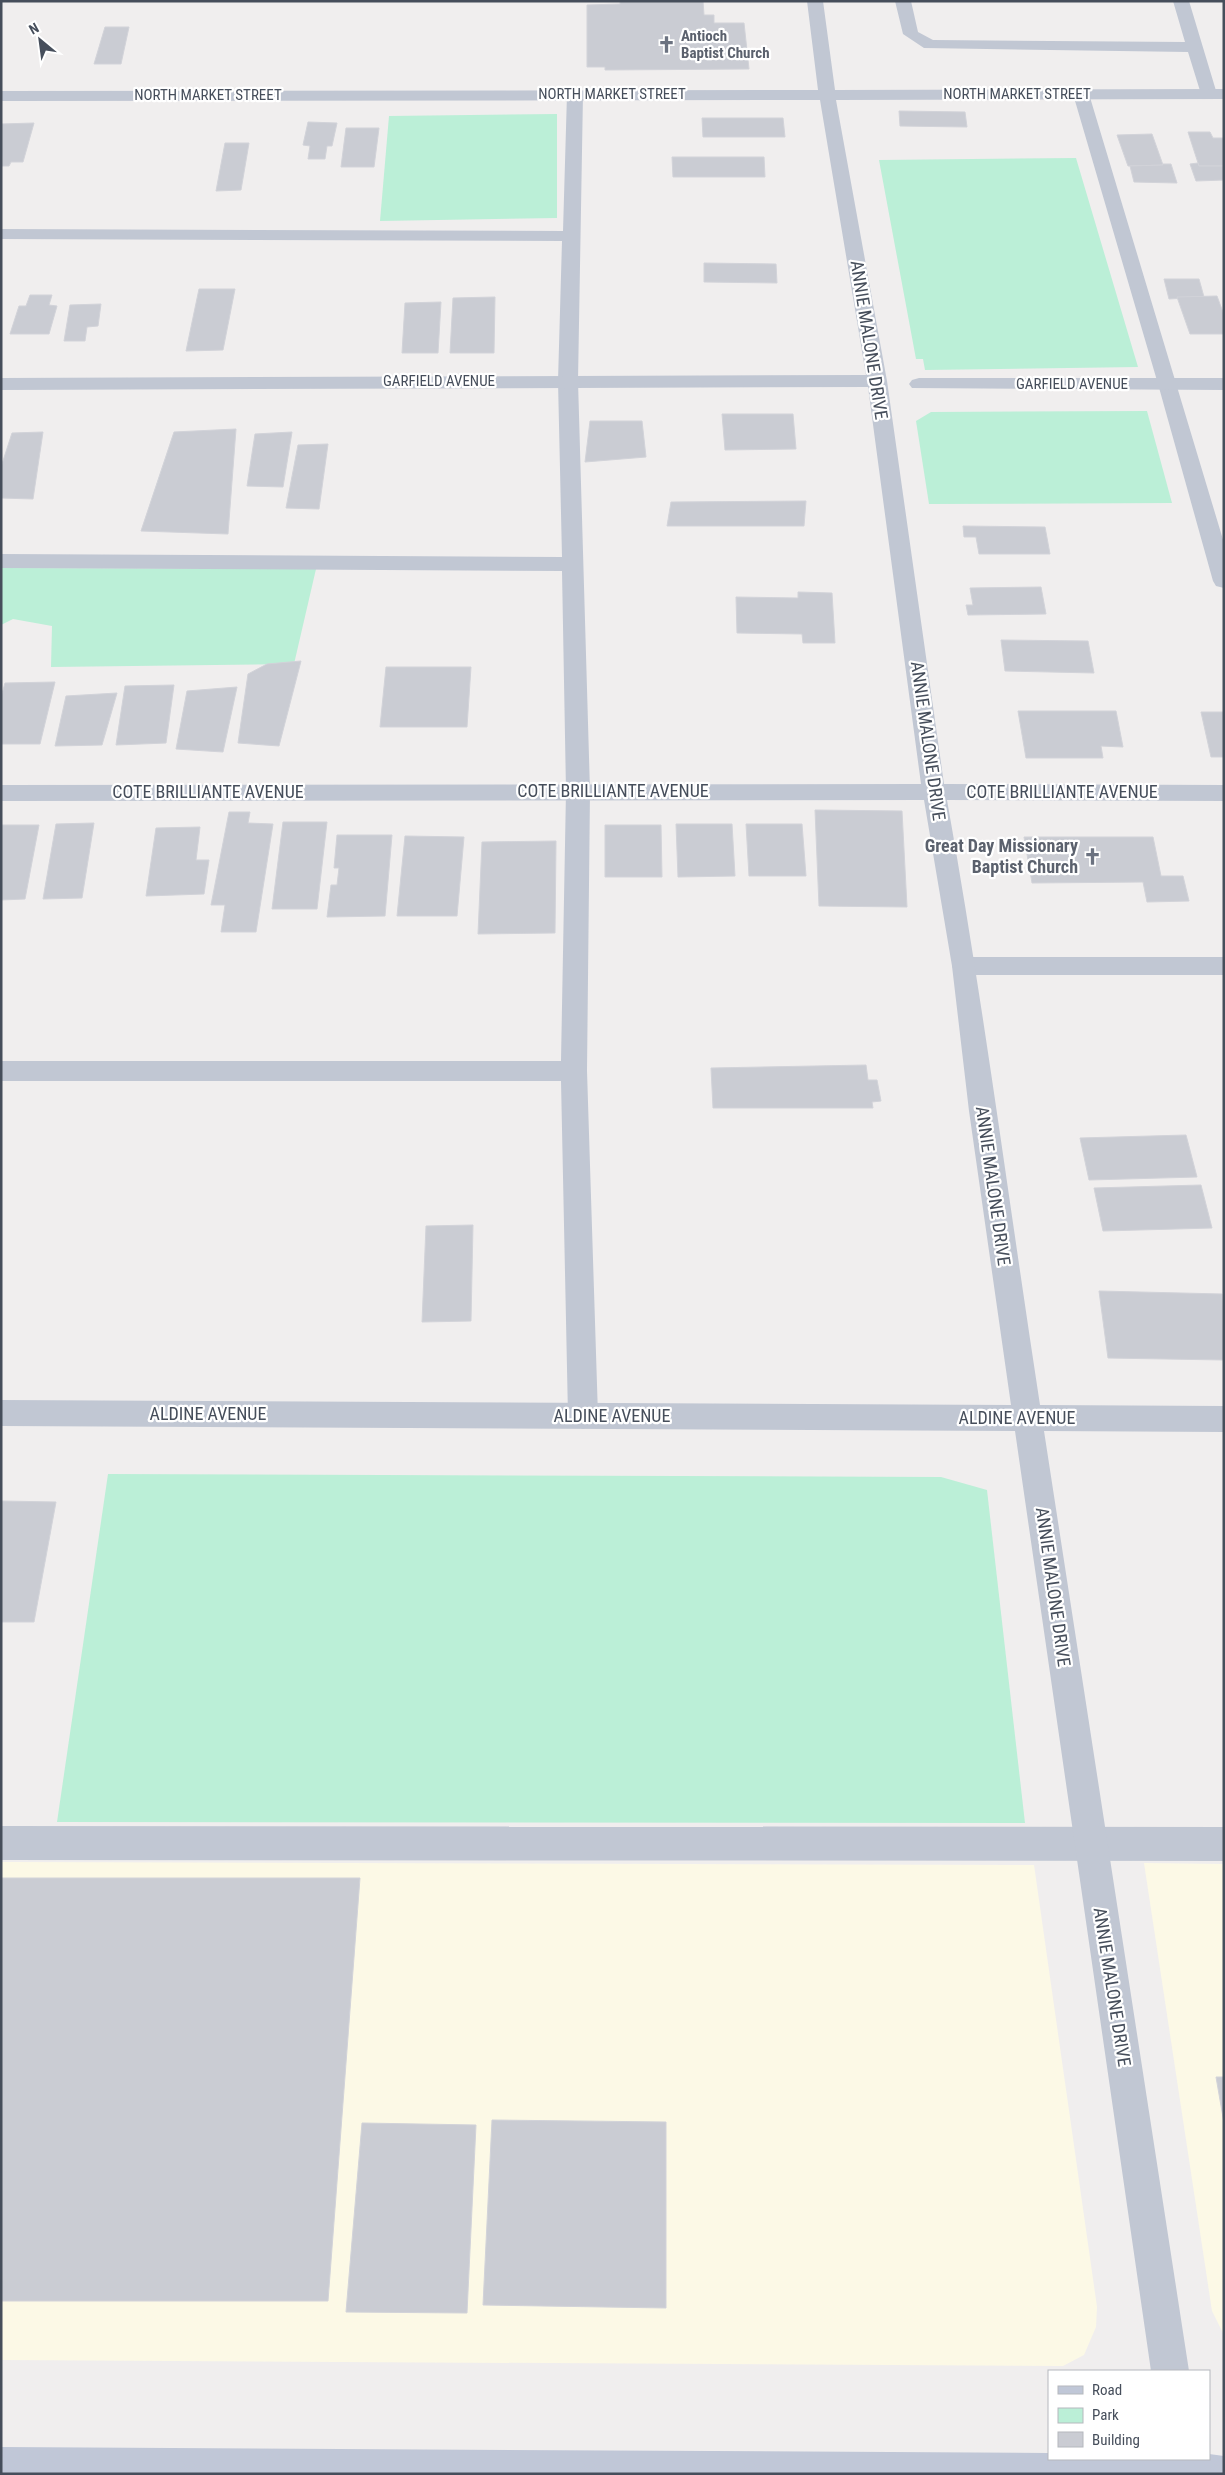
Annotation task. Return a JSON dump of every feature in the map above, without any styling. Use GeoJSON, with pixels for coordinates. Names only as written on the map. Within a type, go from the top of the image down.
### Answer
{"type":"FeatureCollection","features":[{"type":"Feature","properties":{"kind":"main road"},"geometry":{"type":"LineString","coordinates":[[1,2468],[1221,2474]]}},
{"type":"Feature","properties":{"kind":"street","name":"ANNIE MALONE DRIVE"},"geometry":{"type":"LineString","coordinates":[[814,1],[877,381],[934,792],[964,966],[982,1111],[1170,2370]]}},
{"type":"Feature","properties":{"kind":"street"},"geometry":{"type":"LineString","coordinates":[[903,1],[911,34],[930,45],[1195,48]]}},
{"type":"Feature","properties":{"kind":"street"},"geometry":{"type":"LineString","coordinates":[[1181,1],[1195,48],[1216,94]]}},
{"type":"Feature","properties":{"kind":"street"},"geometry":{"type":"LineString","coordinates":[[575,94],[570,236],[568,381],[578,791],[574,1071],[583,1416]]}},
{"type":"Feature","properties":{"kind":"street"},"geometry":{"type":"LineString","coordinates":[[1081,94],[1168,384],[1223,578]]}},
{"type":"Feature","properties":{"kind":"street","name":"NORTH MARKET STREET"},"geometry":{"type":"LineString","coordinates":[[1,96],[1216,94]]}},
{"type":"Feature","properties":{"kind":"street"},"geometry":{"type":"LineString","coordinates":[[1,234],[570,236]]}},
{"type":"Feature","properties":{"kind":"street","name":"GARFIELD AVENUE"},"geometry":{"type":"LineString","coordinates":[[1,384],[877,381]]}},
{"type":"Feature","properties":{"kind":"street","name":"GARFIELD AVENUE"},"geometry":{"type":"LineString","coordinates":[[919,384],[1224,384]]}},
{"type":"Feature","properties":{"kind":"street"},"geometry":{"type":"LineString","coordinates":[[1,562],[573,564]]}},
{"type":"Feature","properties":{"kind":"street","name":"COTE BRILLIANTE AVENUE"},"geometry":{"type":"LineString","coordinates":[[1,793],[578,791],[1224,793]]}},
{"type":"Feature","properties":{"kind":"street"},"geometry":{"type":"LineString","coordinates":[[964,966],[1224,966]]}},
{"type":"Feature","properties":{"kind":"street"},"geometry":{"type":"LineString","coordinates":[[1,1071],[574,1071]]}},
{"type":"Feature","properties":{"kind":"street","name":"ALDINE AVENUE"},"geometry":{"type":"LineString","coordinates":[[1,1413],[1224,1419]]}},
{"type":"Feature","properties":{"kind":"street"},"geometry":{"type":"LineString","coordinates":[[1,1842],[1224,1844]]}},
{"type":"Feature","properties":{"kind":"street"},"geometry":{"type":"LineString","coordinates":[[1182,2460],[1184,2474]]}},
{"type":"Feature","properties":{"kind":"shaded area"},"geometry":{"type":"Polygon","coordinates":[[[1,1862],[1034,1865],[1097,2307],[1096,2327],[1084,2355],[1063,2366],[1,2360],[1,1862]]]}},
{"type":"Feature","properties":{"kind":"shaded area"},"geometry":{"type":"Polygon","coordinates":[[[1144,1863],[1224,1864],[1224,2335],[1212,2311],[1144,1863]]]}},
{"type":"Feature","properties":{"kind":"green space"},"geometry":{"type":"Polygon","coordinates":[[[557,114],[557,218],[380,221],[389,116],[557,114]]]}},
{"type":"Feature","properties":{"kind":"green space"},"geometry":{"type":"Polygon","coordinates":[[[1076,158],[1138,367],[925,370],[923,359],[916,359],[879,160],[1076,158]]]}},
{"type":"Feature","properties":{"kind":"green space"},"geometry":{"type":"Polygon","coordinates":[[[1147,411],[1172,503],[929,504],[916,421],[931,412],[1147,411]]]}},
{"type":"Feature","properties":{"kind":"green space"},"geometry":{"type":"Polygon","coordinates":[[[1,568],[316,569],[294,664],[51,667],[52,626],[13,619],[1,625],[1,568]]]}},
{"type":"Feature","properties":{"kind":"green space"},"geometry":{"type":"Polygon","coordinates":[[[108,1474],[941,1477],[987,1490],[1025,1823],[57,1822],[108,1474]]]}},
{"type":"Feature","properties":{"kind":"building","name":"Antioch Baptist Church"},"geometry":{"type":"Polygon","coordinates":[[[620,1],[703,1],[704,15],[714,15],[714,23],[744,23],[749,69],[605,70],[605,67],[587,67],[587,5],[620,4],[620,1]]]}},
{"type":"Feature","properties":{"kind":"building"},"geometry":{"type":"Polygon","coordinates":[[[105,27],[129,27],[121,64],[94,64],[105,27]]]}},
{"type":"Feature","properties":{"kind":"building"},"geometry":{"type":"Polygon","coordinates":[[[899,111],[965,112],[967,127],[900,126],[899,111]]]}},
{"type":"Feature","properties":{"kind":"building"},"geometry":{"type":"Polygon","coordinates":[[[702,118],[783,118],[785,137],[703,137],[702,118]]]}},
{"type":"Feature","properties":{"kind":"building"},"geometry":{"type":"Polygon","coordinates":[[[308,122],[337,123],[332,146],[327,146],[325,159],[308,159],[310,146],[303,145],[308,122]]]}},
{"type":"Feature","properties":{"kind":"building"},"geometry":{"type":"Polygon","coordinates":[[[34,123],[23,162],[11,162],[9,166],[2,166],[1,124],[34,123]]]}},
{"type":"Feature","properties":{"kind":"building"},"geometry":{"type":"Polygon","coordinates":[[[346,128],[379,128],[374,167],[341,167],[346,128]]]}},
{"type":"Feature","properties":{"kind":"building"},"geometry":{"type":"Polygon","coordinates":[[[1188,132],[1210,132],[1213,138],[1224,138],[1224,166],[1199,166],[1188,132]]]}},
{"type":"Feature","properties":{"kind":"building"},"geometry":{"type":"Polygon","coordinates":[[[1152,134],[1163,165],[1128,166],[1117,135],[1152,134]]]}},
{"type":"Feature","properties":{"kind":"building"},"geometry":{"type":"Polygon","coordinates":[[[225,143],[249,143],[241,190],[216,191],[225,143]]]}},
{"type":"Feature","properties":{"kind":"building"},"geometry":{"type":"Polygon","coordinates":[[[672,157],[764,157],[765,177],[673,177],[672,157]]]}},
{"type":"Feature","properties":{"kind":"building"},"geometry":{"type":"Polygon","coordinates":[[[1198,163],[1199,166],[1224,166],[1224,180],[1196,181],[1190,164],[1198,163]]]}},
{"type":"Feature","properties":{"kind":"building"},"geometry":{"type":"Polygon","coordinates":[[[1171,164],[1177,183],[1134,182],[1130,166],[1171,164]]]}},
{"type":"Feature","properties":{"kind":"building"},"geometry":{"type":"Polygon","coordinates":[[[704,263],[776,264],[777,283],[704,282],[704,263]]]}},
{"type":"Feature","properties":{"kind":"building"},"geometry":{"type":"Polygon","coordinates":[[[1164,279],[1199,279],[1204,297],[1169,299],[1164,279]]]}},
{"type":"Feature","properties":{"kind":"building"},"geometry":{"type":"Polygon","coordinates":[[[199,289],[235,289],[223,350],[186,351],[199,289]]]}},
{"type":"Feature","properties":{"kind":"building"},"geometry":{"type":"Polygon","coordinates":[[[30,295],[52,295],[49,305],[57,306],[49,334],[10,334],[19,306],[26,306],[30,295]]]}},
{"type":"Feature","properties":{"kind":"building"},"geometry":{"type":"Polygon","coordinates":[[[1217,296],[1224,315],[1224,334],[1190,334],[1177,297],[1217,296]]]}},
{"type":"Feature","properties":{"kind":"building"},"geometry":{"type":"Polygon","coordinates":[[[495,297],[494,353],[450,353],[453,298],[495,297]]]}},
{"type":"Feature","properties":{"kind":"building"},"geometry":{"type":"Polygon","coordinates":[[[441,302],[438,353],[402,353],[405,303],[441,302]]]}},
{"type":"Feature","properties":{"kind":"building"},"geometry":{"type":"Polygon","coordinates":[[[101,304],[98,326],[87,327],[85,341],[64,341],[70,305],[101,304]]]}},
{"type":"Feature","properties":{"kind":"building"},"geometry":{"type":"Polygon","coordinates":[[[722,414],[793,414],[796,449],[725,450],[722,414]]]}},
{"type":"Feature","properties":{"kind":"building"},"geometry":{"type":"Polygon","coordinates":[[[590,421],[642,421],[646,457],[585,462],[590,421]]]}},
{"type":"Feature","properties":{"kind":"building"},"geometry":{"type":"Polygon","coordinates":[[[236,429],[228,534],[141,531],[174,432],[236,429]]]}},
{"type":"Feature","properties":{"kind":"building"},"geometry":{"type":"Polygon","coordinates":[[[43,432],[33,499],[1,498],[1,467],[12,433],[43,432]]]}},
{"type":"Feature","properties":{"kind":"building"},"geometry":{"type":"Polygon","coordinates":[[[292,432],[283,487],[247,486],[255,434],[292,432]]]}},
{"type":"Feature","properties":{"kind":"building"},"geometry":{"type":"Polygon","coordinates":[[[328,444],[319,509],[286,508],[298,445],[328,444]]]}},
{"type":"Feature","properties":{"kind":"building"},"geometry":{"type":"Polygon","coordinates":[[[806,501],[804,526],[667,526],[671,502],[806,501]]]}},
{"type":"Feature","properties":{"kind":"building"},"geometry":{"type":"Polygon","coordinates":[[[963,526],[1045,527],[1050,554],[979,554],[976,537],[964,537],[963,526]]]}},
{"type":"Feature","properties":{"kind":"building"},"geometry":{"type":"Polygon","coordinates":[[[1041,587],[1046,614],[968,615],[966,605],[973,605],[970,588],[1041,587]]]}},
{"type":"Feature","properties":{"kind":"building"},"geometry":{"type":"Polygon","coordinates":[[[798,592],[832,593],[835,643],[803,643],[802,634],[737,633],[736,597],[798,598],[798,592]]]}},
{"type":"Feature","properties":{"kind":"building"},"geometry":{"type":"Polygon","coordinates":[[[1001,640],[1088,641],[1094,673],[1005,671],[1001,640]]]}},
{"type":"Feature","properties":{"kind":"building"},"geometry":{"type":"Polygon","coordinates":[[[301,661],[279,746],[238,743],[248,674],[267,664],[301,661]]]}},
{"type":"Feature","properties":{"kind":"building"},"geometry":{"type":"Polygon","coordinates":[[[386,667],[471,667],[467,727],[380,727],[386,667]]]}},
{"type":"Feature","properties":{"kind":"building"},"geometry":{"type":"Polygon","coordinates":[[[55,682],[40,744],[1,744],[1,697],[5,683],[55,682]]]}},
{"type":"Feature","properties":{"kind":"building"},"geometry":{"type":"Polygon","coordinates":[[[174,685],[166,743],[116,745],[125,686],[174,685]]]}},
{"type":"Feature","properties":{"kind":"building"},"geometry":{"type":"Polygon","coordinates":[[[237,687],[223,752],[176,749],[187,691],[237,687]]]}},
{"type":"Feature","properties":{"kind":"building"},"geometry":{"type":"Polygon","coordinates":[[[117,693],[102,745],[55,746],[66,696],[117,693]]]}},
{"type":"Feature","properties":{"kind":"building"},"geometry":{"type":"Polygon","coordinates":[[[1018,711],[1116,711],[1123,747],[1101,746],[1103,758],[1026,758],[1018,711]]]}},
{"type":"Feature","properties":{"kind":"building"},"geometry":{"type":"Polygon","coordinates":[[[1201,712],[1224,712],[1224,757],[1211,757],[1201,712]]]}},
{"type":"Feature","properties":{"kind":"building"},"geometry":{"type":"Polygon","coordinates":[[[815,810],[902,811],[907,907],[819,906],[815,810]]]}},
{"type":"Feature","properties":{"kind":"building"},"geometry":{"type":"Polygon","coordinates":[[[229,812],[250,812],[248,823],[273,824],[256,932],[221,932],[225,905],[211,905],[229,812]]]}},
{"type":"Feature","properties":{"kind":"building"},"geometry":{"type":"Polygon","coordinates":[[[283,822],[327,822],[317,909],[272,909],[283,822]]]}},
{"type":"Feature","properties":{"kind":"building"},"geometry":{"type":"Polygon","coordinates":[[[94,823],[82,898],[43,899],[56,824],[94,823]]]}},
{"type":"Feature","properties":{"kind":"building"},"geometry":{"type":"Polygon","coordinates":[[[676,824],[732,824],[735,876],[678,877],[676,824]]]}},
{"type":"Feature","properties":{"kind":"building"},"geometry":{"type":"Polygon","coordinates":[[[746,824],[802,824],[806,876],[749,876],[746,824]]]}},
{"type":"Feature","properties":{"kind":"building"},"geometry":{"type":"Polygon","coordinates":[[[1,825],[39,825],[25,899],[1,900],[1,825]]]}},
{"type":"Feature","properties":{"kind":"building"},"geometry":{"type":"Polygon","coordinates":[[[605,825],[661,825],[662,877],[605,877],[605,825]]]}},
{"type":"Feature","properties":{"kind":"building"},"geometry":{"type":"Polygon","coordinates":[[[200,827],[196,860],[209,860],[204,894],[146,896],[156,828],[200,827]]]}},
{"type":"Feature","properties":{"kind":"building"},"geometry":{"type":"Polygon","coordinates":[[[337,835],[392,835],[385,916],[327,917],[331,885],[337,885],[339,868],[334,868],[337,835]]]}},
{"type":"Feature","properties":{"kind":"building"},"geometry":{"type":"Polygon","coordinates":[[[405,836],[464,837],[457,916],[397,916],[405,836]]]}},
{"type":"Feature","properties":{"kind":"building","name":"Great Day Missionary Baptist Church"},"geometry":{"type":"Polygon","coordinates":[[[1024,837],[1153,837],[1161,876],[1183,876],[1189,901],[1147,902],[1143,882],[1032,883],[1024,837]]]}},
{"type":"Feature","properties":{"kind":"building"},"geometry":{"type":"Polygon","coordinates":[[[556,841],[555,933],[478,934],[482,842],[556,841]]]}},
{"type":"Feature","properties":{"kind":"building"},"geometry":{"type":"Polygon","coordinates":[[[866,1065],[868,1080],[877,1080],[881,1101],[872,1102],[873,1108],[713,1108],[711,1068],[866,1065]]]}},
{"type":"Feature","properties":{"kind":"building"},"geometry":{"type":"Polygon","coordinates":[[[1186,1135],[1197,1177],[1089,1180],[1080,1138],[1186,1135]]]}},
{"type":"Feature","properties":{"kind":"building"},"geometry":{"type":"Polygon","coordinates":[[[1201,1185],[1212,1228],[1103,1231],[1094,1188],[1201,1185]]]}},
{"type":"Feature","properties":{"kind":"building"},"geometry":{"type":"Polygon","coordinates":[[[473,1225],[471,1321],[422,1322],[426,1226],[473,1225]]]}},
{"type":"Feature","properties":{"kind":"building"},"geometry":{"type":"Polygon","coordinates":[[[1099,1291],[1222,1294],[1224,1360],[1108,1358],[1099,1291]]]}},
{"type":"Feature","properties":{"kind":"building"},"geometry":{"type":"Polygon","coordinates":[[[1,1501],[56,1502],[34,1622],[1,1622],[1,1501]]]}},
{"type":"Feature","properties":{"kind":"building"},"geometry":{"type":"Polygon","coordinates":[[[1,1878],[360,1878],[328,2301],[1,2301],[1,1878]]]}},
{"type":"Feature","properties":{"kind":"building"},"geometry":{"type":"Polygon","coordinates":[[[1216,2077],[1224,2077],[1224,2123],[1216,2077]]]}},
{"type":"Feature","properties":{"kind":"building"},"geometry":{"type":"Polygon","coordinates":[[[492,2120],[666,2122],[666,2308],[483,2305],[492,2120]]]}},
{"type":"Feature","properties":{"kind":"building"},"geometry":{"type":"Polygon","coordinates":[[[362,2123],[476,2125],[467,2313],[346,2312],[362,2123]]]}},
{"type":"Feature","properties":{"kind":"place","name":"Antioch Baptist Church"},"geometry":{"type":"Point","coordinates":[667,45]}},
{"type":"Feature","properties":{"kind":"place","name":"Great Day Missionary Baptist Church"},"geometry":{"type":"Point","coordinates":[1092,856]}}]}
